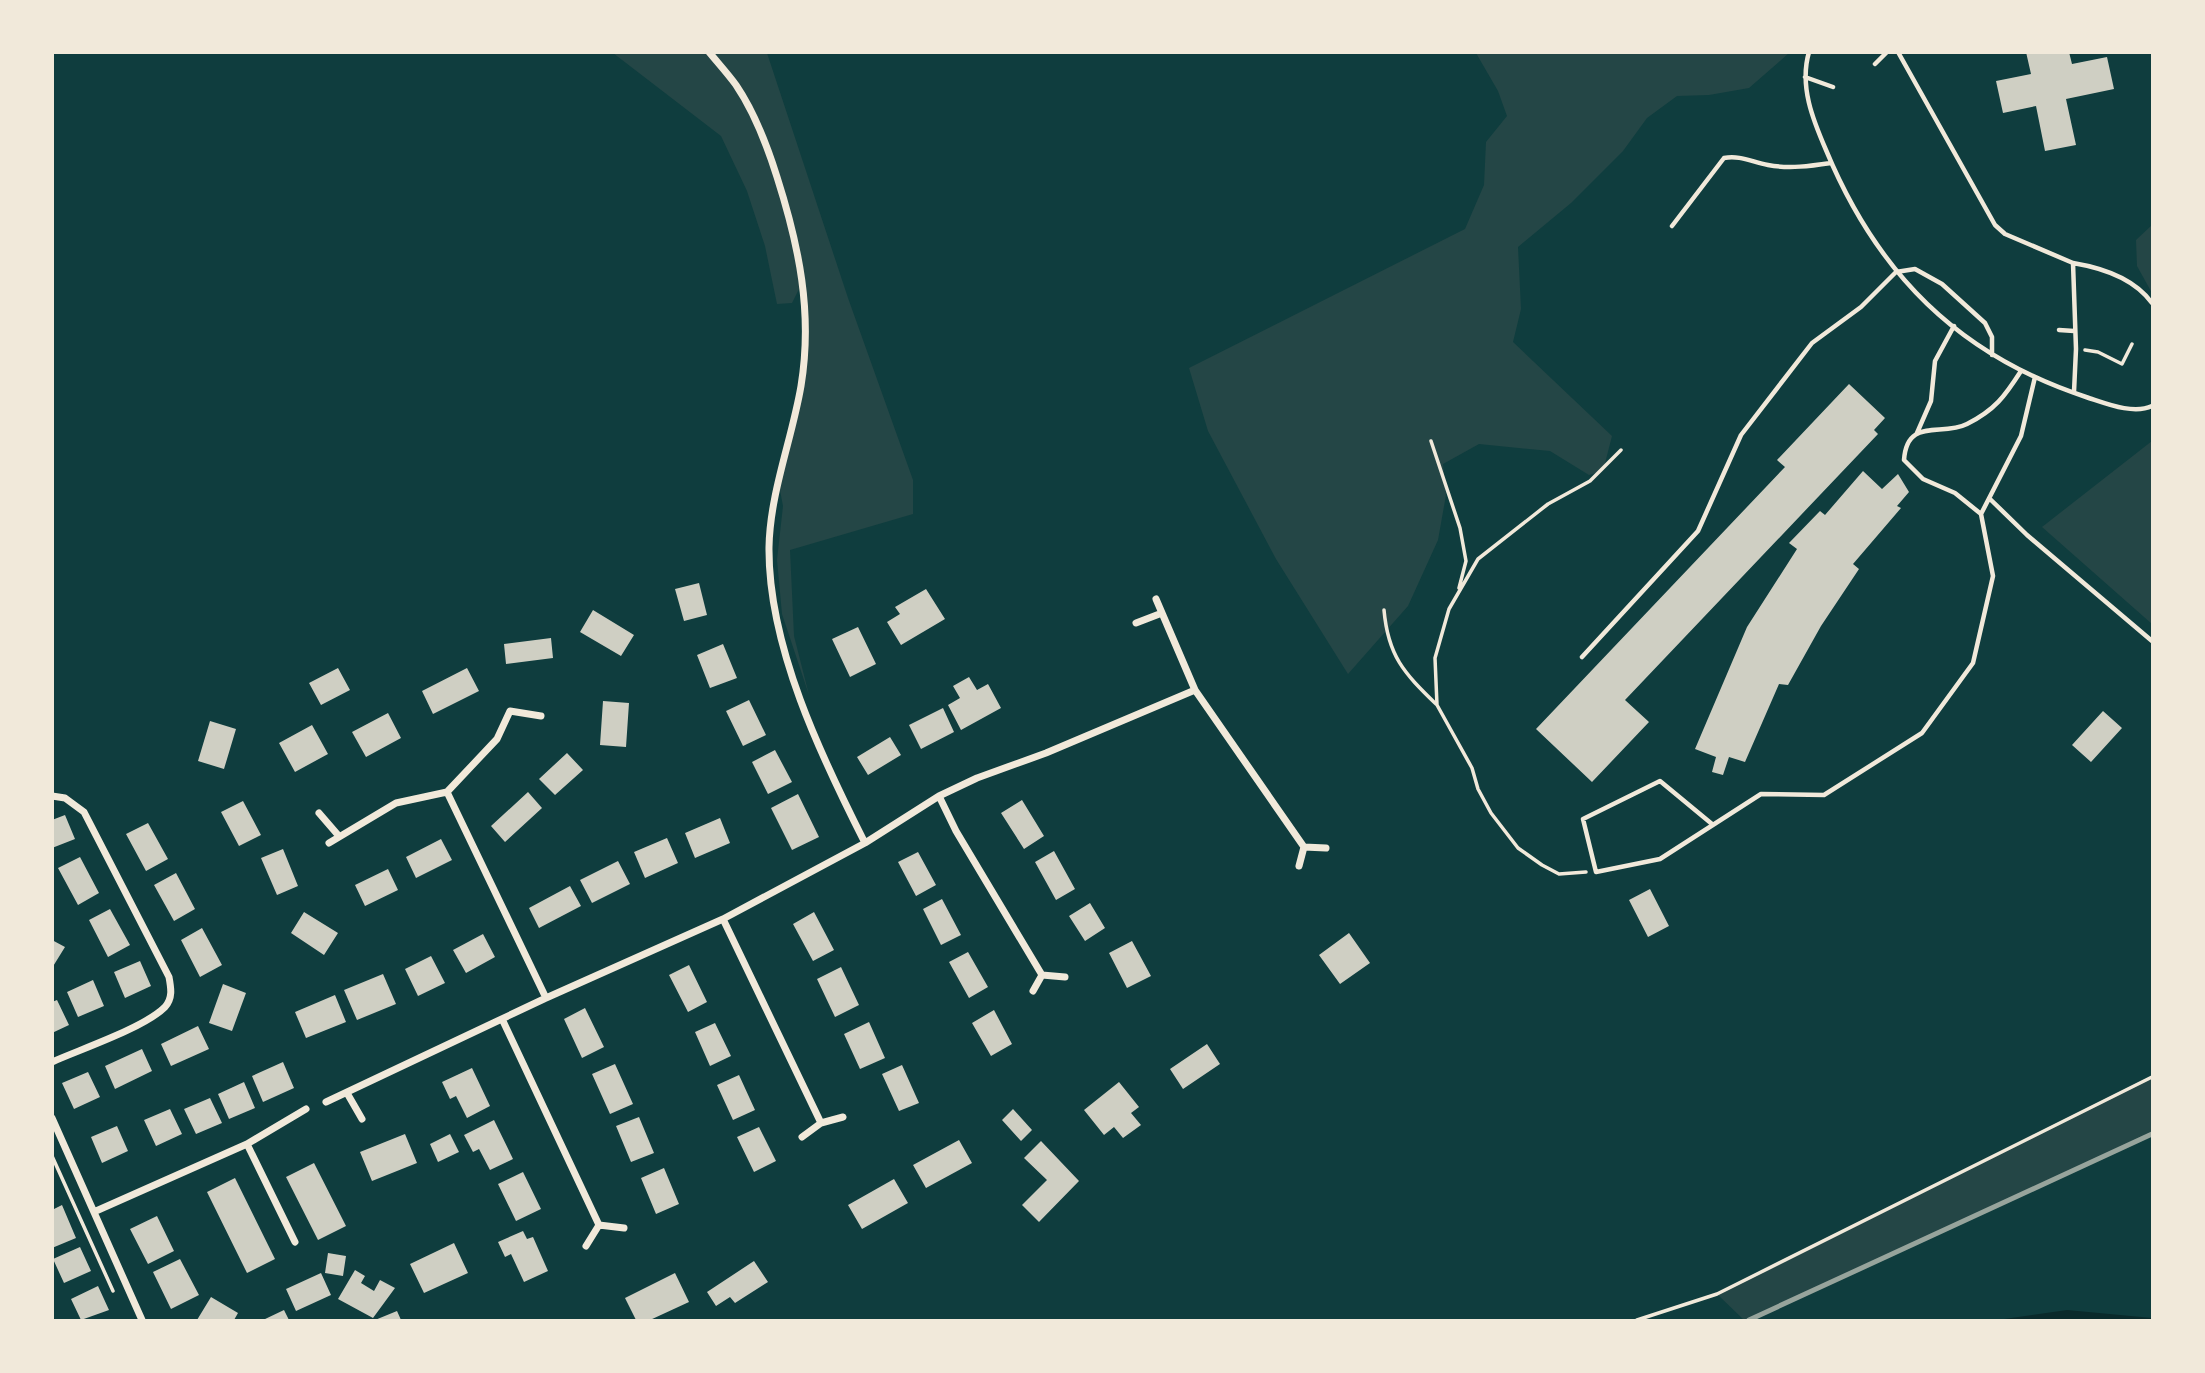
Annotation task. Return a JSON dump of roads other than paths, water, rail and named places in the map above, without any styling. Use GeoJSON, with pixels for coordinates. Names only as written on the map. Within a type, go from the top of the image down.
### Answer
{"type":"FeatureCollection","features":[{"type":"Feature","properties":{"kind":"street"},"geometry":{"type":"LineString","coordinates":[[709,52],[736,85],[764,136],[794,229],[804,279],[804,365],[783,461],[769,546],[775,613],[788,661],[813,726],[865,843]]}},
{"type":"Feature","properties":{"kind":"street"},"geometry":{"type":"LineString","coordinates":[[1156,599],[1195,690],[1304,847],[1300,866]]}},
{"type":"Feature","properties":{"kind":"street"},"geometry":{"type":"LineString","coordinates":[[1136,623],[1162,613]]}},
{"type":"Feature","properties":{"kind":"street"},"geometry":{"type":"LineString","coordinates":[[326,1102],[503,1021],[546,998],[723,919],[865,843],[939,796],[1195,690]]}},
{"type":"Feature","properties":{"kind":"street"},"geometry":{"type":"LineString","coordinates":[[329,843],[338,835],[396,803],[447,792],[497,739],[510,711],[541,716]]}},
{"type":"Feature","properties":{"kind":"street"},"geometry":{"type":"LineString","coordinates":[[447,792],[546,998]]}},
{"type":"Feature","properties":{"kind":"street"},"geometry":{"type":"LineString","coordinates":[[52,796],[65,798],[84,812],[169,976],[172,993],[166,1006],[147,1020],[52,1062]]}},
{"type":"Feature","properties":{"kind":"street"},"geometry":{"type":"LineString","coordinates":[[939,796],[1042,975]]}},
{"type":"Feature","properties":{"kind":"street"},"geometry":{"type":"LineString","coordinates":[[319,813],[338,835]]}},
{"type":"Feature","properties":{"kind":"street"},"geometry":{"type":"LineString","coordinates":[[1304,847],[1326,848]]}},
{"type":"Feature","properties":{"kind":"street"},"geometry":{"type":"LineString","coordinates":[[723,919],[821,1123]]}},
{"type":"Feature","properties":{"kind":"street"},"geometry":{"type":"LineString","coordinates":[[1042,975],[1065,977]]}},
{"type":"Feature","properties":{"kind":"street"},"geometry":{"type":"LineString","coordinates":[[1033,991],[1042,975]]}},
{"type":"Feature","properties":{"kind":"street"},"geometry":{"type":"LineString","coordinates":[[503,1021],[599,1225]]}},
{"type":"Feature","properties":{"kind":"street"},"geometry":{"type":"LineString","coordinates":[[347,1093],[362,1119]]}},
{"type":"Feature","properties":{"kind":"street"},"geometry":{"type":"LineString","coordinates":[[96,1211],[247,1144],[306,1109]]}},
{"type":"Feature","properties":{"kind":"street"},"geometry":{"type":"LineString","coordinates":[[802,1137],[821,1123],[843,1117]]}},
{"type":"Feature","properties":{"kind":"street"},"geometry":{"type":"LineString","coordinates":[[52,1118],[96,1211],[142,1321]]}},
{"type":"Feature","properties":{"kind":"street"},"geometry":{"type":"LineString","coordinates":[[247,1144],[295,1242]]}},
{"type":"Feature","properties":{"kind":"street"},"geometry":{"type":"LineString","coordinates":[[599,1225],[624,1228]]}},
{"type":"Feature","properties":{"kind":"street"},"geometry":{"type":"LineString","coordinates":[[586,1246],[599,1225]]}},
{"type":"Feature","properties":{"kind":"lane"},"geometry":{"type":"LineString","coordinates":[[1809,52],[1805,77],[1810,111],[1852,209],[1896,272],[1954,326],[1992,355],[2021,371],[2074,393],[2118,407],[2152,406]]}},
{"type":"Feature","properties":{"kind":"lane"},"geometry":{"type":"LineString","coordinates":[[1875,64],[1886,52]]}},
{"type":"Feature","properties":{"kind":"lane"},"geometry":{"type":"LineString","coordinates":[[1898,52],[1996,225],[2006,234],[2073,263],[2103,269],[2141,288],[2152,303]]}},
{"type":"Feature","properties":{"kind":"lane"},"geometry":{"type":"LineString","coordinates":[[1805,77],[1833,87]]}},
{"type":"Feature","properties":{"kind":"lane"},"geometry":{"type":"LineString","coordinates":[[1672,226],[1724,158],[1737,156],[1769,165],[1831,163]]}},
{"type":"Feature","properties":{"kind":"lane"},"geometry":{"type":"LineString","coordinates":[[2073,263],[2076,349],[2074,393]]}},
{"type":"Feature","properties":{"kind":"lane"},"geometry":{"type":"LineString","coordinates":[[1582,657],[1698,531],[1741,435],[1812,344],[1861,307],[1896,272],[1915,269],[1950,291],[1985,323],[1992,337],[1992,355]]}},
{"type":"Feature","properties":{"kind":"lane"},"geometry":{"type":"LineString","coordinates":[[1712,824],[1660,781],[1583,819],[1596,872],[1660,859],[1762,794],[1824,795],[1922,733],[1973,663],[1993,576],[1981,514],[1955,494],[1923,479],[1904,460],[1905,446],[1917,433],[1931,401],[1935,361],[1954,326]]}},
{"type":"Feature","properties":{"kind":"lane"},"geometry":{"type":"LineString","coordinates":[[2059,330],[2074,331]]}},
{"type":"Feature","properties":{"kind":"lane"},"geometry":{"type":"LineString","coordinates":[[1917,433],[1964,426],[2000,403],[2021,371]]}},
{"type":"Feature","properties":{"kind":"lane"},"geometry":{"type":"LineString","coordinates":[[1981,514],[2021,436],[2035,377]]}},
{"type":"Feature","properties":{"kind":"lane"},"geometry":{"type":"LineString","coordinates":[[1990,499],[2027,535],[2152,641]]}},
{"type":"Feature","properties":{"kind":"railway"},"geometry":{"type":"LineString","coordinates":[[1749,1320],[2152,1134]]}}]}
